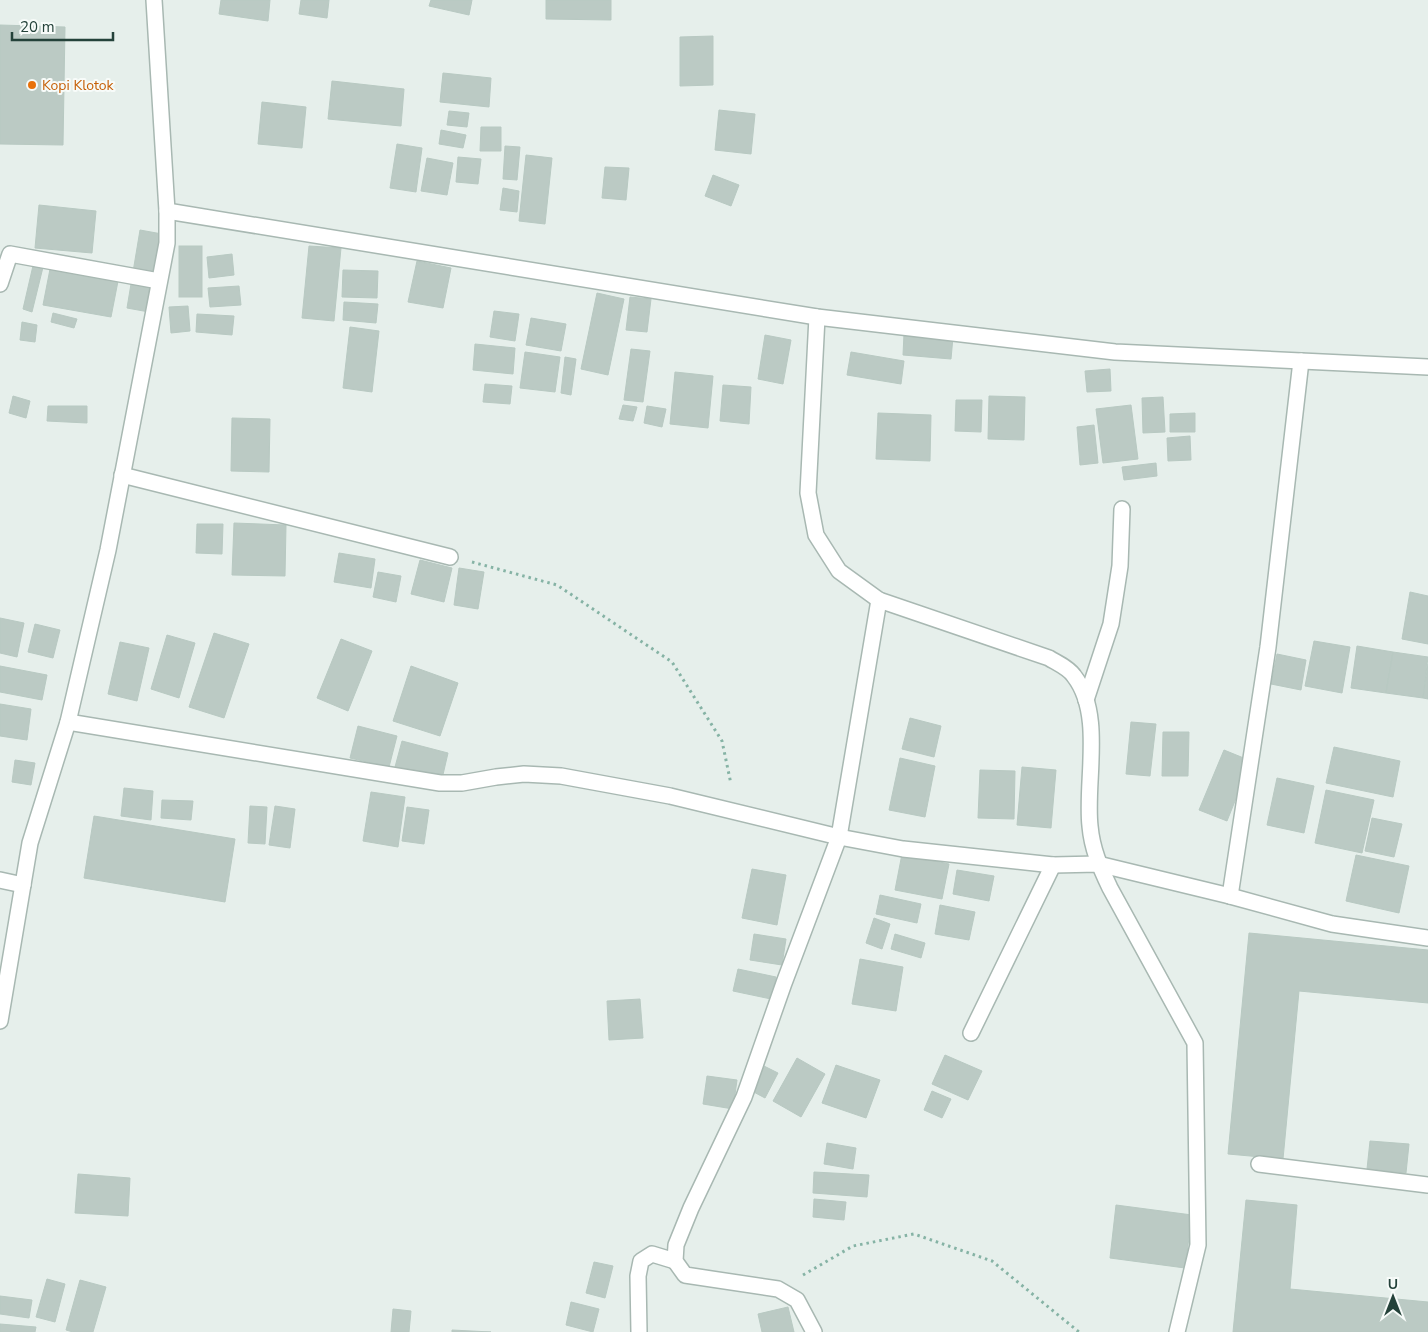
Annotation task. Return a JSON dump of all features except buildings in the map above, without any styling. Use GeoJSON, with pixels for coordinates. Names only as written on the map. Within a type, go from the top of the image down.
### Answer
{"type":"FeatureCollection","features":[{"type":"Feature","properties":{"kind":"street"},"geometry":{"type":"LineString","coordinates":[[0,1021],[30,843],[68,722],[108,550],[167,243],[167,211],[154,0]]}},
{"type":"Feature","properties":{"kind":"street"},"geometry":{"type":"LineString","coordinates":[[167,211],[817,317],[1115,352],[1428,367]]}},
{"type":"Feature","properties":{"kind":"street"},"geometry":{"type":"LineString","coordinates":[[0,284],[10,254],[159,282]]}},
{"type":"Feature","properties":{"kind":"street"},"geometry":{"type":"LineString","coordinates":[[817,317],[808,493],[816,535],[839,570],[879,600],[1049,658],[1074,675],[1086,700],[1092,740],[1089,824],[1093,850],[1098,864],[1195,1043],[1198,1245],[1177,1332]]}},
{"type":"Feature","properties":{"kind":"street"},"geometry":{"type":"LineString","coordinates":[[1230,896],[1268,647],[1301,361]]}},
{"type":"Feature","properties":{"kind":"street"},"geometry":{"type":"LineString","coordinates":[[122,475],[450,556]]}},
{"type":"Feature","properties":{"kind":"street"},"geometry":{"type":"LineString","coordinates":[[1086,700],[1111,624],[1120,566],[1122,510]]}},
{"type":"Feature","properties":{"kind":"street"},"geometry":{"type":"LineString","coordinates":[[675,1261],[676,1245],[688,1216],[744,1097],[784,983],[839,837],[879,600]]}},
{"type":"Feature","properties":{"kind":"street"},"geometry":{"type":"LineString","coordinates":[[68,722],[440,783],[462,783],[524,774],[561,776],[670,796],[839,837],[903,849],[1053,865],[1098,864],[1230,896],[1332,924],[1428,938]]}},
{"type":"Feature","properties":{"kind":"street"},"geometry":{"type":"LineString","coordinates":[[971,1033],[1053,865]]}},
{"type":"Feature","properties":{"kind":"street"},"geometry":{"type":"LineString","coordinates":[[0,880],[23,885]]}},
{"type":"Feature","properties":{"kind":"street"},"geometry":{"type":"LineString","coordinates":[[1259,1164],[1428,1185]]}},
{"type":"Feature","properties":{"kind":"street"},"geometry":{"type":"LineString","coordinates":[[639,1332],[638,1276],[641,1261],[652,1254],[675,1261],[685,1275],[778,1289],[797,1300],[814,1332]]}},
{"type":"Feature","properties":{"kind":"path"},"geometry":{"type":"LineString","coordinates":[[450,556],[557,585],[672,662],[722,741],[736,812]]}},
{"type":"Feature","properties":{"kind":"path"},"geometry":{"type":"LineString","coordinates":[[778,1289],[854,1246],[914,1234],[992,1261],[1078,1332]]}},
{"type":"Feature","properties":{"kind":"place","name":"Kopi Klotok"},"geometry":{"type":"Point","coordinates":[32,85]}}]}
